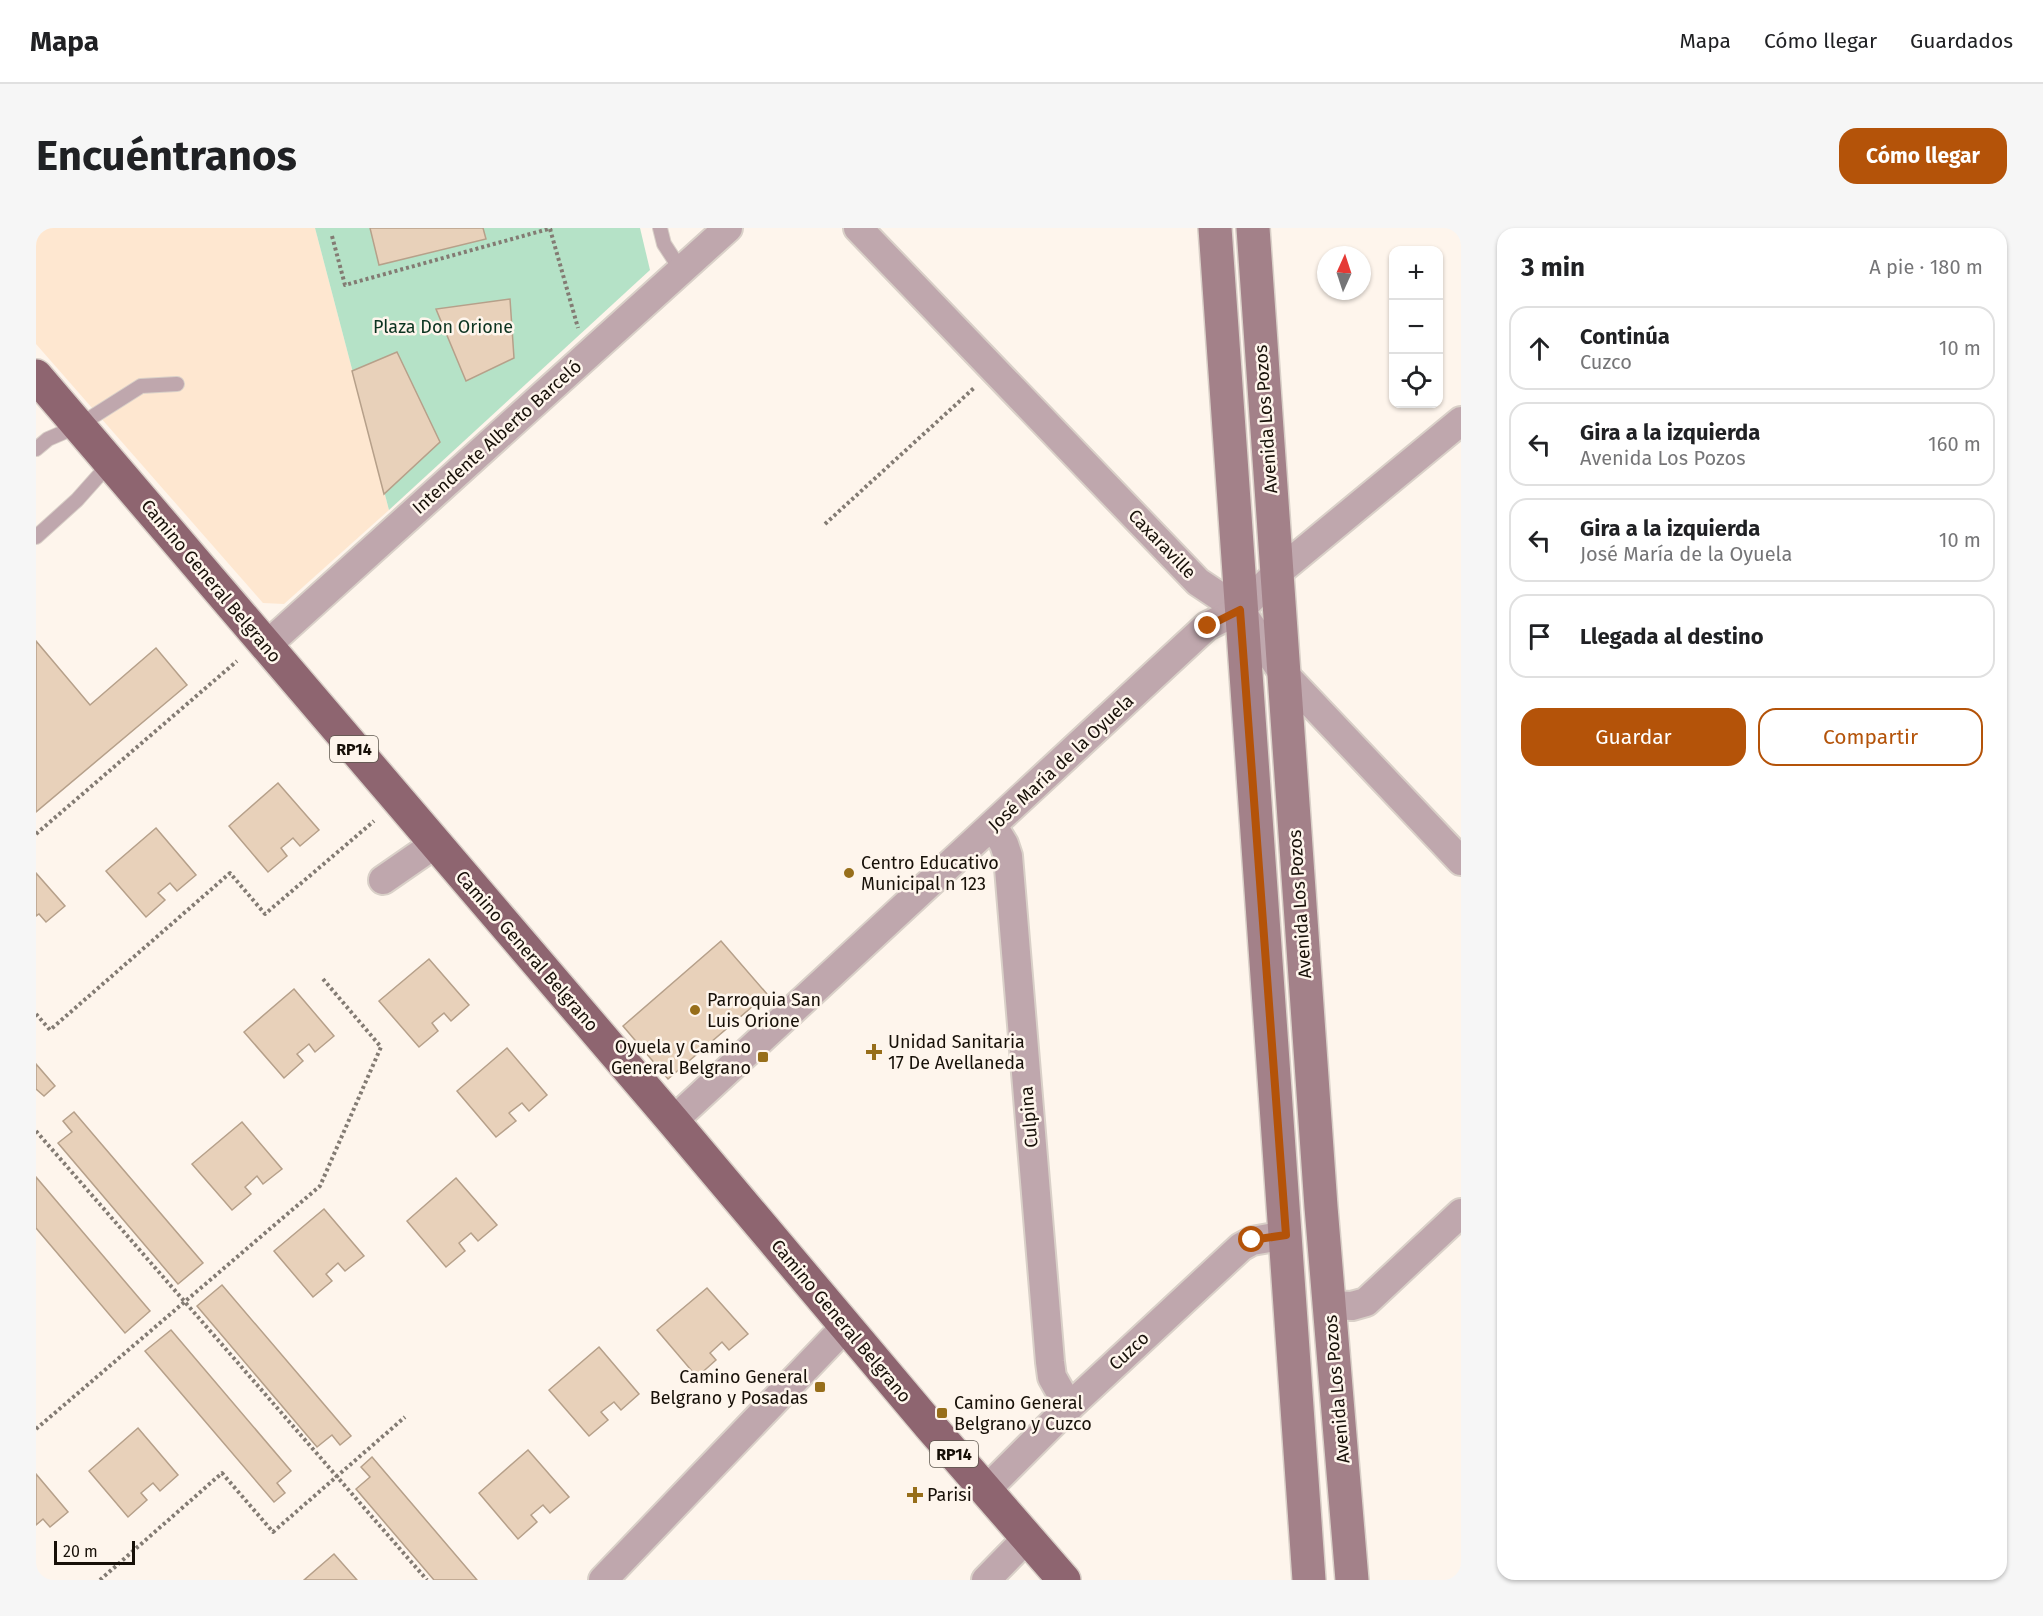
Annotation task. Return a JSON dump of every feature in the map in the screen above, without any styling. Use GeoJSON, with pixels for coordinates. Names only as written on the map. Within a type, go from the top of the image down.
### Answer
{"type":"FeatureCollection","features":[{"type":"Feature","properties":{"kind":"main road","name":"Camino General Belgrano"},"geometry":{"type":"LineString","coordinates":[[36,376],[1064,1580]]}},
{"type":"Feature","properties":{"kind":"street","name":"Intendente Alberto Barceló"},"geometry":{"type":"LineString","coordinates":[[266,646],[728,228]]}},
{"type":"Feature","properties":{"kind":"street","name":"Caxaraville"},"geometry":{"type":"LineString","coordinates":[[858,228],[1198,582],[1240,610],[1283,673],[1461,861]]}},
{"type":"Feature","properties":{"kind":"street","name":"Avenida Los Pozos"},"geometry":{"type":"LineString","coordinates":[[1215,228],[1309,1580]]}},
{"type":"Feature","properties":{"kind":"street","name":"Avenida Los Pozos"},"geometry":{"type":"LineString","coordinates":[[1253,228],[1283,673],[1330,1305],[1355,1579]]}},
{"type":"Feature","properties":{"kind":"street","name":"José María de la Oyuela"},"geometry":{"type":"LineString","coordinates":[[673,1121],[1208,626],[1240,610],[1276,574],[1461,422]]}},
{"type":"Feature","properties":{"kind":"street","name":"Culpina"},"geometry":{"type":"LineString","coordinates":[[993,826],[1008,855],[1050,1362],[1052,1377],[1069,1407]]}},
{"type":"Feature","properties":{"kind":"street"},"geometry":{"type":"LineString","coordinates":[[383,880],[435,844]]}},
{"type":"Feature","properties":{"kind":"street"},"geometry":{"type":"LineString","coordinates":[[1330,1305],[1352,1306],[1366,1302],[1461,1213]]}},
{"type":"Feature","properties":{"kind":"street","name":"Cuzco"},"geometry":{"type":"LineString","coordinates":[[986,1490],[1069,1407],[1241,1247],[1252,1240],[1286,1235]]}},
{"type":"Feature","properties":{"kind":"street"},"geometry":{"type":"LineString","coordinates":[[603,1580],[846,1326]]}},
{"type":"Feature","properties":{"kind":"street"},"geometry":{"type":"LineString","coordinates":[[986,1580],[1028,1537]]}},
{"type":"Feature","properties":{"kind":"lane"},"geometry":{"type":"LineString","coordinates":[[660,228],[664,244],[681,270]]}},
{"type":"Feature","properties":{"kind":"lane"},"geometry":{"type":"LineString","coordinates":[[36,449],[48,439],[78,426],[141,386],[177,384]]}},
{"type":"Feature","properties":{"kind":"lane"},"geometry":{"type":"LineString","coordinates":[[36,537],[77,500],[110,463]]}},
{"type":"Feature","properties":{"kind":"path"},"geometry":{"type":"LineString","coordinates":[[332,236],[345,285],[551,228],[586,357]]}},
{"type":"Feature","properties":{"kind":"path"},"geometry":{"type":"LineString","coordinates":[[825,524],[994,369]]}},
{"type":"Feature","properties":{"kind":"path"},"geometry":{"type":"LineString","coordinates":[[36,834],[237,661]]}},
{"type":"Feature","properties":{"kind":"path"},"geometry":{"type":"LineString","coordinates":[[36,1014],[50,1030],[230,873],[265,914],[374,820]]}},
{"type":"Feature","properties":{"kind":"path"},"geometry":{"type":"LineString","coordinates":[[36,1429],[320,1186],[381,1047],[323,979]]}},
{"type":"Feature","properties":{"kind":"path"},"geometry":{"type":"LineString","coordinates":[[36,1131],[427,1580]]}},
{"type":"Feature","properties":{"kind":"path"},"geometry":{"type":"LineString","coordinates":[[100,1580],[222,1473],[273,1532],[405,1417]]}},
{"type":"Feature","properties":{"kind":"shaded area"},"geometry":{"type":"Polygon","coordinates":[[[36,228],[315,228],[389,510],[284,604],[263,603],[36,344],[36,228]]]}},
{"type":"Feature","properties":{"kind":"green space","name":"Plaza Don Orione"},"geometry":{"type":"Polygon","coordinates":[[[315,228],[640,228],[650,270],[389,510],[315,228]]]}},
{"type":"Feature","properties":{"kind":"building"},"geometry":{"type":"Polygon","coordinates":[[[370,228],[483,228],[486,239],[379,265],[370,228]]]}},
{"type":"Feature","properties":{"kind":"building"},"geometry":{"type":"Polygon","coordinates":[[[510,299],[514,358],[466,381],[436,309],[510,299]]]}},
{"type":"Feature","properties":{"kind":"building"},"geometry":{"type":"Polygon","coordinates":[[[397,352],[440,442],[384,494],[352,371],[397,352]]]}},
{"type":"Feature","properties":{"kind":"building"},"geometry":{"type":"Polygon","coordinates":[[[36,641],[90,705],[156,648],[187,685],[36,812],[36,641]]]}},
{"type":"Feature","properties":{"kind":"building"},"geometry":{"type":"Polygon","coordinates":[[[278,783],[319,830],[300,846],[293,838],[281,848],[287,856],[268,872],[229,826],[278,783]]]}},
{"type":"Feature","properties":{"kind":"building"},"geometry":{"type":"Polygon","coordinates":[[[156,828],[196,875],[177,891],[170,883],[158,893],[165,900],[146,917],[106,871],[156,828]]]}},
{"type":"Feature","properties":{"kind":"building"},"geometry":{"type":"Polygon","coordinates":[[[36,873],[65,906],[46,922],[39,914],[36,916],[36,873]]]}},
{"type":"Feature","properties":{"kind":"building","name":"Parroquia San Luis Orione"},"geometry":{"type":"Polygon","coordinates":[[[721,941],[767,994],[668,1079],[623,1026],[721,941]]]}},
{"type":"Feature","properties":{"kind":"building"},"geometry":{"type":"Polygon","coordinates":[[[429,959],[469,1005],[451,1021],[444,1013],[432,1023],[438,1031],[419,1047],[379,1001],[429,959]]]}},
{"type":"Feature","properties":{"kind":"building"},"geometry":{"type":"Polygon","coordinates":[[[294,989],[334,1036],[315,1052],[309,1044],[297,1054],[303,1061],[284,1078],[244,1032],[294,989]]]}},
{"type":"Feature","properties":{"kind":"building"},"geometry":{"type":"Polygon","coordinates":[[[507,1048],[547,1095],[529,1111],[522,1103],[509,1113],[516,1121],[496,1137],[457,1091],[507,1048]]]}},
{"type":"Feature","properties":{"kind":"building"},"geometry":{"type":"Polygon","coordinates":[[[36,1064],[55,1086],[44,1096],[36,1089],[36,1064]]]}},
{"type":"Feature","properties":{"kind":"building"},"geometry":{"type":"Polygon","coordinates":[[[74,1112],[203,1263],[178,1284],[58,1143],[72,1132],[63,1121],[74,1112]]]}},
{"type":"Feature","properties":{"kind":"building"},"geometry":{"type":"Polygon","coordinates":[[[242,1122],[282,1169],[263,1184],[257,1176],[245,1187],[251,1194],[232,1210],[192,1164],[242,1122]]]}},
{"type":"Feature","properties":{"kind":"building"},"geometry":{"type":"Polygon","coordinates":[[[36,1177],[150,1311],[125,1333],[36,1228],[36,1177]]]}},
{"type":"Feature","properties":{"kind":"building"},"geometry":{"type":"Polygon","coordinates":[[[456,1178],[497,1225],[478,1241],[471,1233],[459,1243],[465,1251],[446,1267],[407,1221],[456,1178]]]}},
{"type":"Feature","properties":{"kind":"building"},"geometry":{"type":"Polygon","coordinates":[[[324,1209],[364,1256],[345,1271],[338,1263],[326,1274],[332,1281],[313,1297],[274,1251],[324,1209]]]}},
{"type":"Feature","properties":{"kind":"building"},"geometry":{"type":"Polygon","coordinates":[[[222,1285],[351,1436],[340,1445],[332,1435],[317,1447],[197,1306],[222,1285]]]}},
{"type":"Feature","properties":{"kind":"building"},"geometry":{"type":"Polygon","coordinates":[[[707,1288],[748,1334],[729,1350],[722,1342],[710,1353],[716,1360],[697,1377],[657,1330],[707,1288]]]}},
{"type":"Feature","properties":{"kind":"building"},"geometry":{"type":"Polygon","coordinates":[[[171,1330],[291,1471],[277,1483],[285,1493],[274,1502],[145,1351],[171,1330]]]}},
{"type":"Feature","properties":{"kind":"building"},"geometry":{"type":"Polygon","coordinates":[[[599,1347],[639,1394],[621,1410],[614,1402],[601,1412],[608,1420],[589,1436],[549,1390],[599,1347]]]}},
{"type":"Feature","properties":{"kind":"building"},"geometry":{"type":"Polygon","coordinates":[[[138,1428],[178,1475],[160,1491],[153,1483],[141,1493],[147,1500],[128,1517],[89,1471],[138,1428]]]}},
{"type":"Feature","properties":{"kind":"building"},"geometry":{"type":"Polygon","coordinates":[[[528,1450],[569,1497],[550,1513],[543,1505],[531,1515],[537,1522],[518,1539],[479,1493],[528,1450]]]}},
{"type":"Feature","properties":{"kind":"building"},"geometry":{"type":"Polygon","coordinates":[[[372,1457],[477,1580],[434,1580],[356,1489],[370,1477],[361,1467],[372,1457]]]}},
{"type":"Feature","properties":{"kind":"building"},"geometry":{"type":"Polygon","coordinates":[[[36,1474],[68,1512],[50,1527],[43,1519],[36,1525],[36,1474]]]}},
{"type":"Feature","properties":{"kind":"building"},"geometry":{"type":"Polygon","coordinates":[[[334,1554],[357,1580],[304,1580],[334,1554]]]}},
{"type":"Feature","properties":{"kind":"place","name":"Centro Educativo Municipal n 123"},"geometry":{"type":"Point","coordinates":[849,873]}},
{"type":"Feature","properties":{"kind":"place","name":"Parroquia San Luis Orione"},"geometry":{"type":"Point","coordinates":[695,1010]}},
{"type":"Feature","properties":{"kind":"place","name":"Unidad Sanitaria 17 De Avellaneda"},"geometry":{"type":"Point","coordinates":[874,1052]}},
{"type":"Feature","properties":{"kind":"place","name":"Oyuela y Camino General Belgrano"},"geometry":{"type":"Point","coordinates":[763,1057]}},
{"type":"Feature","properties":{"kind":"place","name":"Camino General Belgrano y Posadas"},"geometry":{"type":"Point","coordinates":[820,1387]}},
{"type":"Feature","properties":{"kind":"place","name":"Camino General Belgrano y Cuzco"},"geometry":{"type":"Point","coordinates":[942,1413]}},
{"type":"Feature","properties":{"kind":"place","name":"Parisi"},"geometry":{"type":"Point","coordinates":[915,1495]}},
{"type":"Feature","properties":{"kind":"route"},"geometry":{"type":"LineString","coordinates":[[1208,626],[1240,610],[1286,1235],[1252,1240]]}}]}
